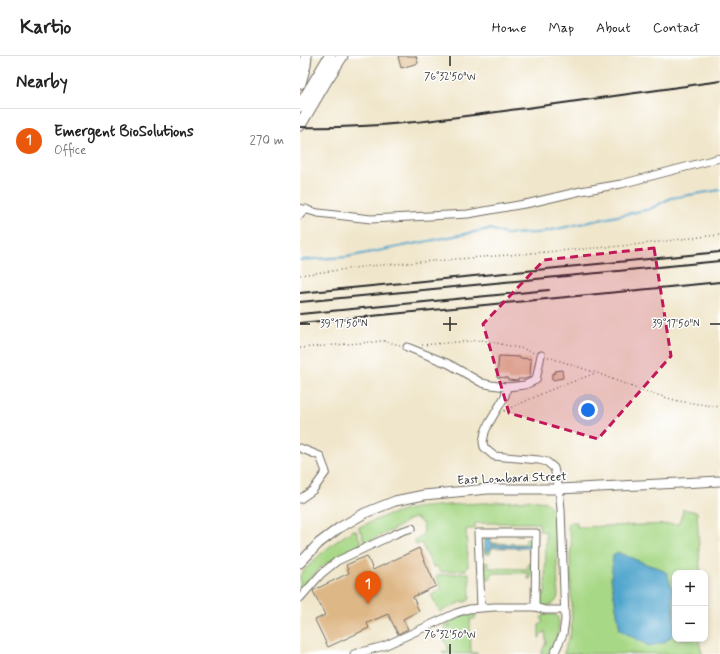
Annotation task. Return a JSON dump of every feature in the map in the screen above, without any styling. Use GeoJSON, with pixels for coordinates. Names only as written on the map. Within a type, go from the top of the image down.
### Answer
{"type":"FeatureCollection","features":[{"type":"Feature","properties":{"kind":"highway"},"geometry":{"type":"LineString","coordinates":[[301,81],[306,56]]}},
{"type":"Feature","properties":{"kind":"highway"},"geometry":{"type":"LineString","coordinates":[[300,125],[322,79],[330,56]]}},
{"type":"Feature","properties":{"kind":"highway"},"geometry":{"type":"LineString","coordinates":[[300,106],[342,56]]}},
{"type":"Feature","properties":{"kind":"main road","name":"East Lombard Street"},"geometry":{"type":"LineString","coordinates":[[300,563],[320,543],[339,528],[365,513],[395,501],[424,495],[488,489],[559,489],[720,481]]}},
{"type":"Feature","properties":{"kind":"lane"},"geometry":{"type":"LineString","coordinates":[[300,216],[303,209],[318,213],[371,219],[468,214],[621,184],[720,158]]}},
{"type":"Feature","properties":{"kind":"lane"},"geometry":{"type":"LineString","coordinates":[[407,347],[449,364],[482,383],[507,387],[525,385],[536,380],[541,355]]}},
{"type":"Feature","properties":{"kind":"lane"},"geometry":{"type":"LineString","coordinates":[[507,387],[505,396],[488,425],[484,436],[484,447],[494,456],[547,462],[554,468],[559,489],[565,610],[564,630],[562,638],[554,654]]}},
{"type":"Feature","properties":{"kind":"lane"},"geometry":{"type":"LineString","coordinates":[[300,448],[320,456],[326,472],[313,490],[300,499]]}},
{"type":"Feature","properties":{"kind":"lane"},"geometry":{"type":"LineString","coordinates":[[300,598],[321,574],[337,561],[402,530],[412,528]]}},
{"type":"Feature","properties":{"kind":"lane"},"geometry":{"type":"LineString","coordinates":[[481,607],[478,533],[536,533],[535,607]]}},
{"type":"Feature","properties":{"kind":"lane"},"geometry":{"type":"LineString","coordinates":[[354,654],[384,646],[456,612],[469,609],[481,607],[535,607],[545,610],[565,610]]}},
{"type":"Feature","properties":{"kind":"path"},"geometry":{"type":"LineString","coordinates":[[300,275],[370,266],[625,246],[708,236],[720,236]]}},
{"type":"Feature","properties":{"kind":"path"},"geometry":{"type":"LineString","coordinates":[[422,345],[482,340],[524,349],[597,373],[640,390],[678,401],[720,407]]}},
{"type":"Feature","properties":{"kind":"path"},"geometry":{"type":"LineString","coordinates":[[300,348],[384,341],[407,347]]}},
{"type":"Feature","properties":{"kind":"path"},"geometry":{"type":"LineString","coordinates":[[493,416],[548,391],[597,373]]}},
{"type":"Feature","properties":{"kind":"highlighted area"},"geometry":{"type":"Polygon","coordinates":[[[654,248],[671,356],[598,439],[509,413],[483,324],[544,260],[654,248]]]}},
{"type":"Feature","properties":{"kind":"green space"},"geometry":{"type":"Polygon","coordinates":[[[534,500],[544,501],[549,505],[556,520],[558,596],[554,603],[547,606],[544,606],[540,600],[540,595],[545,595],[546,532],[539,531],[539,523],[475,523],[475,529],[466,529],[468,567],[466,567],[466,570],[440,572],[437,566],[433,567],[421,543],[416,545],[414,540],[421,537],[424,532],[423,523],[422,524],[418,519],[414,518],[408,520],[398,527],[365,543],[359,529],[359,527],[385,516],[415,508],[534,500]]]}},
{"type":"Feature","properties":{"kind":"green space"},"geometry":{"type":"Polygon","coordinates":[[[683,509],[697,512],[700,570],[672,570],[672,642],[699,642],[702,654],[563,654],[570,636],[572,623],[571,543],[567,524],[577,522],[577,527],[678,524],[683,509]]]}},
{"type":"Feature","properties":{"kind":"green space"},"geometry":{"type":"Polygon","coordinates":[[[354,530],[356,531],[362,544],[327,563],[318,570],[300,591],[300,575],[325,550],[354,530]]]}},
{"type":"Feature","properties":{"kind":"green space"},"geometry":{"type":"Polygon","coordinates":[[[485,537],[491,538],[492,543],[525,544],[526,539],[528,538],[532,542],[532,553],[529,554],[528,548],[492,548],[490,554],[485,554],[485,537]]]}},
{"type":"Feature","properties":{"kind":"green space"},"geometry":{"type":"Polygon","coordinates":[[[486,562],[488,563],[489,568],[528,569],[528,564],[530,563],[532,564],[531,578],[528,579],[528,573],[492,573],[491,578],[487,579],[486,562]]]}},
{"type":"Feature","properties":{"kind":"green space"},"geometry":{"type":"Polygon","coordinates":[[[469,573],[470,599],[440,612],[431,595],[442,589],[436,577],[437,575],[469,573]]]}},
{"type":"Feature","properties":{"kind":"green space"},"geometry":{"type":"Polygon","coordinates":[[[469,613],[475,614],[476,617],[474,619],[470,619],[471,653],[478,654],[443,654],[442,652],[449,650],[443,637],[448,634],[444,625],[446,624],[450,627],[448,621],[469,613]]]}},
{"type":"Feature","properties":{"kind":"green space"},"geometry":{"type":"Polygon","coordinates":[[[546,614],[556,615],[559,624],[555,640],[549,654],[541,654],[546,642],[545,631],[539,638],[539,625],[543,622],[541,618],[546,614]]]}},
{"type":"Feature","properties":{"kind":"water"},"geometry":{"type":"Polygon","coordinates":[[[489,538],[491,544],[530,544],[531,547],[491,547],[490,551],[486,552],[485,542],[486,539],[489,538]]]}},
{"type":"Feature","properties":{"kind":"water"},"geometry":{"type":"Polygon","coordinates":[[[617,552],[657,567],[667,573],[672,589],[672,636],[665,642],[649,646],[620,630],[611,579],[613,555],[617,552]]]}},
{"type":"Feature","properties":{"kind":"building"},"geometry":{"type":"Polygon","coordinates":[[[398,56],[416,56],[418,63],[401,68],[398,56]]]}},
{"type":"Feature","properties":{"kind":"building"},"geometry":{"type":"Polygon","coordinates":[[[499,356],[531,359],[530,377],[518,379],[518,381],[497,377],[499,356]]]}},
{"type":"Feature","properties":{"kind":"building"},"geometry":{"type":"Polygon","coordinates":[[[562,370],[563,378],[552,380],[552,374],[555,373],[555,371],[562,370]]]}},
{"type":"Feature","properties":{"kind":"building"},"geometry":{"type":"Polygon","coordinates":[[[419,548],[436,586],[413,597],[419,611],[403,619],[408,629],[398,634],[388,614],[367,623],[369,628],[328,647],[315,620],[325,615],[313,591],[349,573],[346,565],[367,556],[373,570],[419,548]]]}},
{"type":"Feature","properties":{"kind":"waterway"},"geometry":{"type":"LineString","coordinates":[[300,260],[347,257],[490,229],[505,234],[538,233],[650,209],[671,198],[720,190]]}},
{"type":"Feature","properties":{"kind":"railway"},"geometry":{"type":"LineString","coordinates":[[300,127],[382,125],[437,120],[720,81]]}},
{"type":"Feature","properties":{"kind":"railway"},"geometry":{"type":"LineString","coordinates":[[300,293],[720,252]]}},
{"type":"Feature","properties":{"kind":"railway"},"geometry":{"type":"LineString","coordinates":[[300,302],[720,261]]}},
{"type":"Feature","properties":{"kind":"railway"},"geometry":{"type":"LineString","coordinates":[[300,323],[720,282]]}},
{"type":"Feature","properties":{"kind":"railway"},"geometry":{"type":"LineString","coordinates":[[300,314],[549,290]]}},
{"type":"Feature","properties":{"kind":"place","name":"Emergent BioSolutions"},"geometry":{"type":"Point","coordinates":[368,604]}}]}
